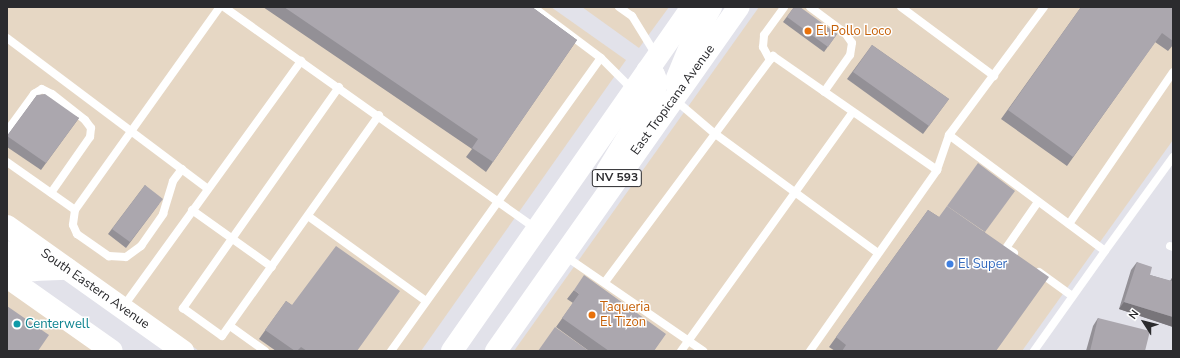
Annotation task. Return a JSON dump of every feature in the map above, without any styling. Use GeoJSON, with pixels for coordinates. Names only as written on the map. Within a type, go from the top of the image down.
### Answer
{"type":"FeatureCollection","features":[{"type":"Feature","properties":{"kind":"main road","name":"NV 593"},"geometry":{"type":"LineString","coordinates":[[452,351],[692,7]]}},
{"type":"Feature","properties":{"kind":"main road"},"geometry":{"type":"LineString","coordinates":[[673,98],[678,71],[711,7]]}},
{"type":"Feature","properties":{"kind":"main road","name":"East Tropicana Avenue"},"geometry":{"type":"LineString","coordinates":[[496,351],[564,256],[673,98],[740,7]]}},
{"type":"Feature","properties":{"kind":"main road"},"geometry":{"type":"LineString","coordinates":[[578,234],[606,172],[654,94],[657,82],[652,64]]}},
{"type":"Feature","properties":{"kind":"main road","name":"South Eastern Avenue"},"geometry":{"type":"LineString","coordinates":[[7,226],[183,351]]}},
{"type":"Feature","properties":{"kind":"main road"},"geometry":{"type":"LineString","coordinates":[[7,252],[33,270],[67,269]]}},
{"type":"Feature","properties":{"kind":"main road"},"geometry":{"type":"LineString","coordinates":[[7,277],[112,351]]}},
{"type":"Feature","properties":{"kind":"lane"},"geometry":{"type":"LineString","coordinates":[[182,169],[173,181],[163,214],[141,246],[126,257],[109,256],[77,234],[73,225],[75,210],[220,7]]}},
{"type":"Feature","properties":{"kind":"lane"},"geometry":{"type":"LineString","coordinates":[[224,7],[301,60],[537,229]]}},
{"type":"Feature","properties":{"kind":"lane"},"geometry":{"type":"LineString","coordinates":[[533,7],[601,58],[633,90]]}},
{"type":"Feature","properties":{"kind":"lane"},"geometry":{"type":"LineString","coordinates":[[619,7],[632,16],[652,64]]}},
{"type":"Feature","properties":{"kind":"lane"},"geometry":{"type":"LineString","coordinates":[[770,60],[763,47],[764,35],[784,7]]}},
{"type":"Feature","properties":{"kind":"lane"},"geometry":{"type":"LineString","coordinates":[[810,7],[845,33],[852,43],[850,54],[824,92]]}},
{"type":"Feature","properties":{"kind":"lane"},"geometry":{"type":"LineString","coordinates":[[901,7],[994,76]]}},
{"type":"Feature","properties":{"kind":"lane"},"geometry":{"type":"LineString","coordinates":[[810,351],[937,170],[949,135],[1044,7]]}},
{"type":"Feature","properties":{"kind":"lane"},"geometry":{"type":"LineString","coordinates":[[7,38],[207,188]]}},
{"type":"Feature","properties":{"kind":"lane"},"geometry":{"type":"LineString","coordinates":[[605,282],[714,133],[773,56],[937,170]]}},
{"type":"Feature","properties":{"kind":"lane"},"geometry":{"type":"LineString","coordinates":[[391,351],[601,58]]}},
{"type":"Feature","properties":{"kind":"lane"},"geometry":{"type":"LineString","coordinates":[[122,308],[207,188],[301,60]]}},
{"type":"Feature","properties":{"kind":"lane"},"geometry":{"type":"LineString","coordinates":[[1069,224],[1173,72]]}},
{"type":"Feature","properties":{"kind":"lane"},"geometry":{"type":"LineString","coordinates":[[339,87],[182,308],[222,336],[379,116]]}},
{"type":"Feature","properties":{"kind":"lane"},"geometry":{"type":"LineString","coordinates":[[7,131],[34,94],[42,89],[52,94],[85,120],[90,128],[90,137],[51,193]]}},
{"type":"Feature","properties":{"kind":"lane"},"geometry":{"type":"LineString","coordinates":[[673,98],[714,133],[878,253]]}},
{"type":"Feature","properties":{"kind":"lane"},"geometry":{"type":"LineString","coordinates":[[680,351],[852,112]]}},
{"type":"Feature","properties":{"kind":"lane"},"geometry":{"type":"LineString","coordinates":[[949,135],[1106,251]]}},
{"type":"Feature","properties":{"kind":"lane"},"geometry":{"type":"LineString","coordinates":[[1034,351],[1173,157]]}},
{"type":"Feature","properties":{"kind":"lane"},"geometry":{"type":"LineString","coordinates":[[7,162],[75,210]]}},
{"type":"Feature","properties":{"kind":"lane"},"geometry":{"type":"LineString","coordinates":[[1018,257],[1006,248],[1038,202]]}},
{"type":"Feature","properties":{"kind":"lane"},"geometry":{"type":"LineString","coordinates":[[192,210],[272,267]]}},
{"type":"Feature","properties":{"kind":"lane"},"geometry":{"type":"LineString","coordinates":[[308,216],[426,301]]}},
{"type":"Feature","properties":{"kind":"lane"},"geometry":{"type":"LineString","coordinates":[[564,256],[605,282],[703,351]]}},
{"type":"Feature","properties":{"kind":"lane"},"geometry":{"type":"LineString","coordinates":[[1030,265],[1072,296]]}},
{"type":"Feature","properties":{"kind":"lane"},"geometry":{"type":"LineString","coordinates":[[230,326],[266,351]]}},
{"type":"Feature","properties":{"kind":"shaded area"},"geometry":{"type":"Polygon","coordinates":[[[7,7],[551,7],[626,60],[421,351],[199,351],[7,215],[7,7]]]}},
{"type":"Feature","properties":{"kind":"shaded area"},"geometry":{"type":"Polygon","coordinates":[[[582,7],[669,7],[639,48],[582,7]]]}},
{"type":"Feature","properties":{"kind":"shaded area"},"geometry":{"type":"Polygon","coordinates":[[[759,7],[1173,7],[1173,140],[1022,351],[514,351],[759,7]]]}},
{"type":"Feature","properties":{"kind":"shaded area"},"geometry":{"type":"Polygon","coordinates":[[[7,286],[100,351],[7,351],[7,286]]]}},
{"type":"Feature","properties":{"kind":"building"},"geometry":{"type":"Polygon","coordinates":[[[284,7],[532,7],[577,40],[493,162],[472,148],[478,139],[284,7]]]}},
{"type":"Feature","properties":{"kind":"building"},"geometry":{"type":"Polygon","coordinates":[[[794,7],[800,7],[837,34],[828,47],[787,17],[794,7]]]}},
{"type":"Feature","properties":{"kind":"building"},"geometry":{"type":"Polygon","coordinates":[[[1081,7],[1173,7],[1173,41],[1162,33],[1073,157],[1008,110],[1081,7]]]}},
{"type":"Feature","properties":{"kind":"building"},"geometry":{"type":"Polygon","coordinates":[[[872,45],[949,99],[929,126],[853,72],[872,45]]]}},
{"type":"Feature","properties":{"kind":"building"},"geometry":{"type":"Polygon","coordinates":[[[45,94],[79,118],[46,163],[7,136],[37,95],[45,94]]]}},
{"type":"Feature","properties":{"kind":"building"},"geometry":{"type":"Polygon","coordinates":[[[978,163],[1015,191],[985,232],[947,206],[978,163]]]}},
{"type":"Feature","properties":{"kind":"building"},"geometry":{"type":"Polygon","coordinates":[[[145,185],[163,199],[130,242],[112,229],[145,185]]]}},
{"type":"Feature","properties":{"kind":"building","name":"El Super"},"geometry":{"type":"Polygon","coordinates":[[[947,206],[1049,277],[996,351],[842,351],[846,345],[836,337],[928,210],[939,217],[947,206]]]}},
{"type":"Feature","properties":{"kind":"building"},"geometry":{"type":"Polygon","coordinates":[[[336,246],[400,291],[357,351],[307,351],[301,347],[295,351],[265,330],[286,301],[292,305],[336,246]]]}},
{"type":"Feature","properties":{"kind":"building"},"geometry":{"type":"Polygon","coordinates":[[[1137,262],[1152,267],[1150,275],[1172,281],[1173,277],[1173,317],[1124,302],[1137,262]]]}},
{"type":"Feature","properties":{"kind":"building","name":"Taqueria El Tizon"},"geometry":{"type":"Polygon","coordinates":[[[584,275],[666,334],[654,351],[609,351],[562,318],[579,294],[574,290],[584,275]]]}},
{"type":"Feature","properties":{"kind":"building","name":"Centerwell"},"geometry":{"type":"Polygon","coordinates":[[[7,306],[49,335],[38,351],[7,351],[7,306]]]}},
{"type":"Feature","properties":{"kind":"building"},"geometry":{"type":"Polygon","coordinates":[[[1098,318],[1150,331],[1145,351],[1090,351],[1098,318]]]}},
{"type":"Feature","properties":{"kind":"building"},"geometry":{"type":"Polygon","coordinates":[[[555,327],[589,351],[538,351],[555,327]]]}},
{"type":"Feature","properties":{"kind":"place","name":"El Pollo Loco"},"geometry":{"type":"Point","coordinates":[808,31]}},
{"type":"Feature","properties":{"kind":"place","name":"El Super"},"geometry":{"type":"Point","coordinates":[950,264]}},
{"type":"Feature","properties":{"kind":"place","name":"Taqueria El Tizon"},"geometry":{"type":"Point","coordinates":[592,315]}},
{"type":"Feature","properties":{"kind":"place","name":"Centerwell"},"geometry":{"type":"Point","coordinates":[17,324]}}]}
